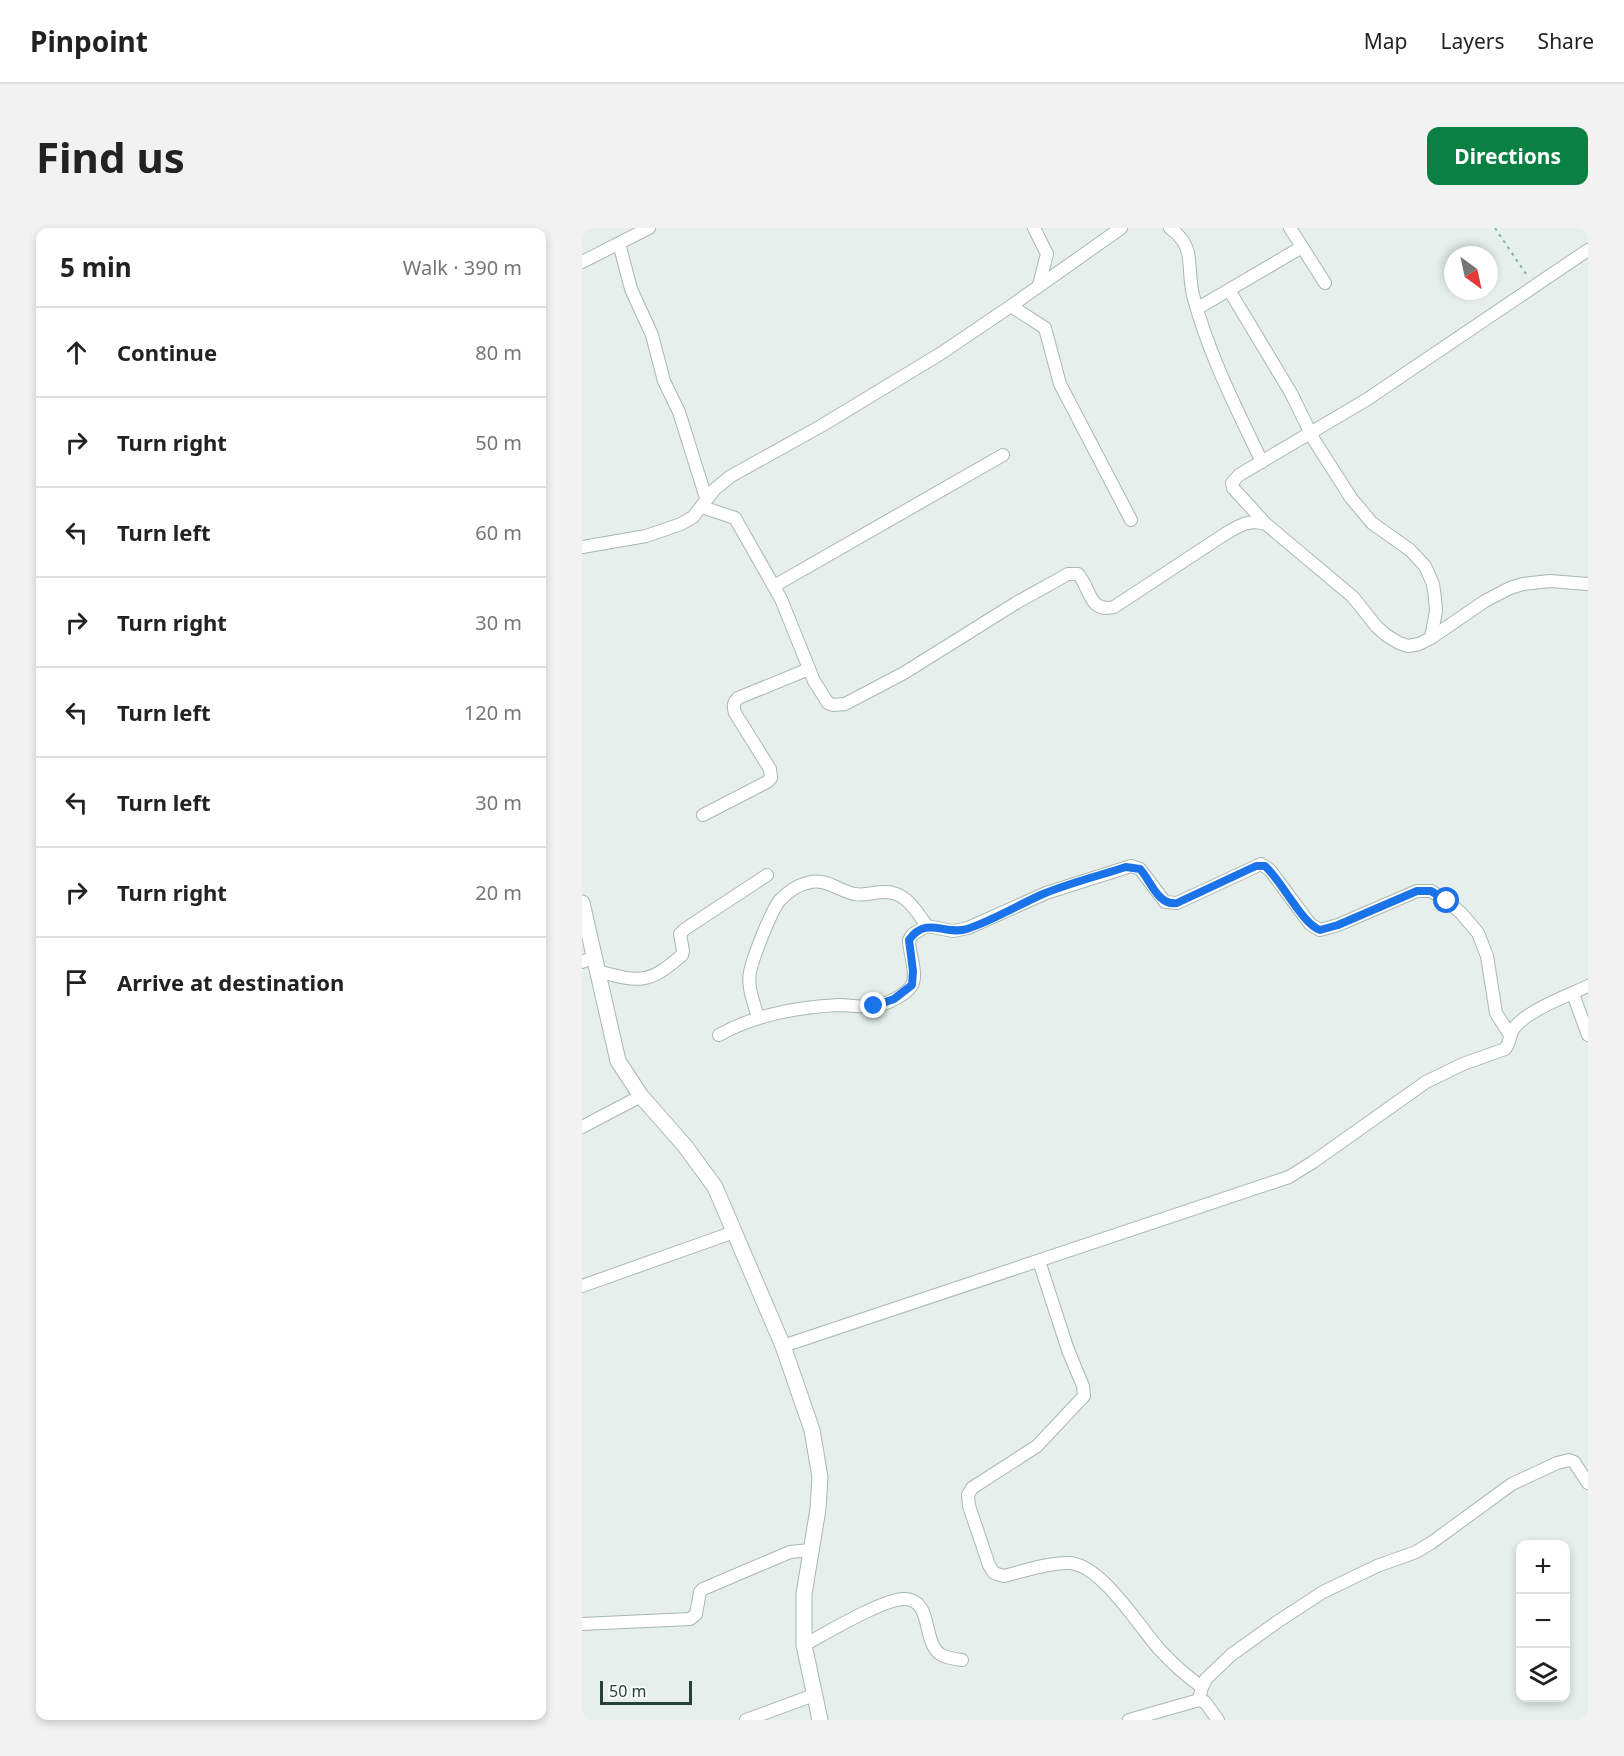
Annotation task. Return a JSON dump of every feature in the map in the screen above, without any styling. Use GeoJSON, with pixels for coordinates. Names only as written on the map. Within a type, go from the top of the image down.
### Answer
{"type":"FeatureCollection","features":[{"type":"Feature","properties":{"kind":"street"},"geometry":{"type":"LineString","coordinates":[[582,262],[649,228]]}},
{"type":"Feature","properties":{"kind":"street"},"geometry":{"type":"LineString","coordinates":[[1034,228],[1047,254],[1039,285]]}},
{"type":"Feature","properties":{"kind":"street"},"geometry":{"type":"LineString","coordinates":[[582,547],[646,536],[693,517],[704,502],[731,476],[821,426],[910,372],[1011,306],[1120,228]]}},
{"type":"Feature","properties":{"kind":"street"},"geometry":{"type":"LineString","coordinates":[[1170,228],[1183,237],[1193,294],[1225,385],[1262,462]]}},
{"type":"Feature","properties":{"kind":"street"},"geometry":{"type":"LineString","coordinates":[[1290,228],[1325,283]]}},
{"type":"Feature","properties":{"kind":"street"},"geometry":{"type":"LineString","coordinates":[[619,243],[632,289],[652,335],[664,381],[679,412],[704,502],[735,518],[774,586],[790,619],[809,669],[828,703],[845,704],[904,674],[1016,603],[1068,574],[1078,574],[1098,607],[1114,607],[1239,526],[1256,521],[1266,524]]}},
{"type":"Feature","properties":{"kind":"street"},"geometry":{"type":"LineString","coordinates":[[1198,308],[1302,247]]}},
{"type":"Feature","properties":{"kind":"street"},"geometry":{"type":"LineString","coordinates":[[1588,250],[1375,394],[1239,475],[1232,483],[1237,493],[1266,524],[1342,587],[1376,626],[1399,644],[1415,646],[1431,638],[1485,601],[1509,588],[1550,581],[1588,584]]}},
{"type":"Feature","properties":{"kind":"street"},"geometry":{"type":"LineString","coordinates":[[1229,290],[1291,393],[1311,434],[1351,498],[1372,523],[1410,550],[1425,566],[1433,584],[1435,598],[1436,611],[1431,638]]}},
{"type":"Feature","properties":{"kind":"street"},"geometry":{"type":"LineString","coordinates":[[1011,306],[1045,328],[1060,384],[1131,520]]}},
{"type":"Feature","properties":{"kind":"street"},"geometry":{"type":"LineString","coordinates":[[774,586],[1003,454]]}},
{"type":"Feature","properties":{"kind":"street"},"geometry":{"type":"LineString","coordinates":[[703,816],[771,778],[770,769],[735,713],[734,701],[809,669]]}},
{"type":"Feature","properties":{"kind":"street"},"geometry":{"type":"LineString","coordinates":[[719,1035],[769,1013],[811,1007],[874,1006],[894,999],[907,991],[913,980],[909,940],[913,934],[927,926],[952,931],[968,928],[1046,893],[1131,866],[1140,869],[1161,899],[1170,904],[1177,903],[1256,866],[1265,866],[1276,877],[1310,924],[1320,930],[1338,925],[1424,889],[1447,901],[1461,912],[1478,933],[1487,956],[1496,1013],[1510,1035]]}},
{"type":"Feature","properties":{"kind":"street"},"geometry":{"type":"LineString","coordinates":[[591,963],[629,980],[638,980],[659,973],[682,955],[680,934],[685,929],[767,875]]}},
{"type":"Feature","properties":{"kind":"street"},"geometry":{"type":"LineString","coordinates":[[758,1017],[749,985],[750,972],[766,928],[779,902],[807,882],[821,881],[855,894],[893,892],[902,895],[912,904],[927,926]]}},
{"type":"Feature","properties":{"kind":"street"},"geometry":{"type":"LineString","coordinates":[[582,903],[591,963],[618,1061],[641,1095],[700,1165],[715,1187],[783,1346],[816,1447],[820,1477],[818,1509],[804,1594],[804,1645],[820,1720]]}},
{"type":"Feature","properties":{"kind":"street"},"geometry":{"type":"LineString","coordinates":[[783,1346],[1300,1172],[1426,1082],[1463,1064],[1505,1049],[1510,1041],[1512,1030],[1522,1021],[1588,986]]}},
{"type":"Feature","properties":{"kind":"street"},"geometry":{"type":"LineString","coordinates":[[1574,994],[1588,1035]]}},
{"type":"Feature","properties":{"kind":"street"},"geometry":{"type":"LineString","coordinates":[[582,1127],[641,1095]]}},
{"type":"Feature","properties":{"kind":"street"},"geometry":{"type":"LineString","coordinates":[[582,1286],[734,1232]]}},
{"type":"Feature","properties":{"kind":"street"},"geometry":{"type":"LineString","coordinates":[[1039,1261],[1068,1350],[1083,1386],[1084,1396],[1037,1446],[972,1488],[968,1496],[969,1506],[988,1565],[994,1573],[1004,1575],[1068,1563],[1084,1568],[1101,1578],[1159,1648],[1180,1670],[1202,1687]]}},
{"type":"Feature","properties":{"kind":"street"},"geometry":{"type":"LineString","coordinates":[[1199,1700],[1206,1679],[1231,1655],[1323,1592],[1377,1566],[1416,1552],[1518,1481],[1564,1460],[1574,1462],[1586,1476]]}},
{"type":"Feature","properties":{"kind":"street"},"geometry":{"type":"LineString","coordinates":[[582,1623],[690,1619],[696,1614],[700,1593],[703,1589],[790,1552],[811,1550]]}},
{"type":"Feature","properties":{"kind":"street"},"geometry":{"type":"LineString","coordinates":[[804,1645],[870,1610],[903,1598],[914,1600],[922,1609],[933,1646],[938,1653],[962,1660]]}},
{"type":"Feature","properties":{"kind":"street"},"geometry":{"type":"LineString","coordinates":[[746,1720],[814,1695]]}},
{"type":"Feature","properties":{"kind":"street"},"geometry":{"type":"LineString","coordinates":[[1129,1720],[1199,1700],[1205,1702],[1218,1720]]}},
{"type":"Feature","properties":{"kind":"path"},"geometry":{"type":"LineString","coordinates":[[1495,228],[1534,286]]}},
{"type":"Feature","properties":{"kind":"route"},"geometry":{"type":"LineString","coordinates":[[874,1006],[894,999],[912,985],[913,971],[909,940],[921,928],[932,926],[952,931],[968,928],[1046,893],[1131,866],[1140,869],[1161,899],[1170,904],[1177,903],[1261,864],[1276,877],[1310,924],[1320,930],[1330,929],[1424,889],[1447,901]]}}]}
